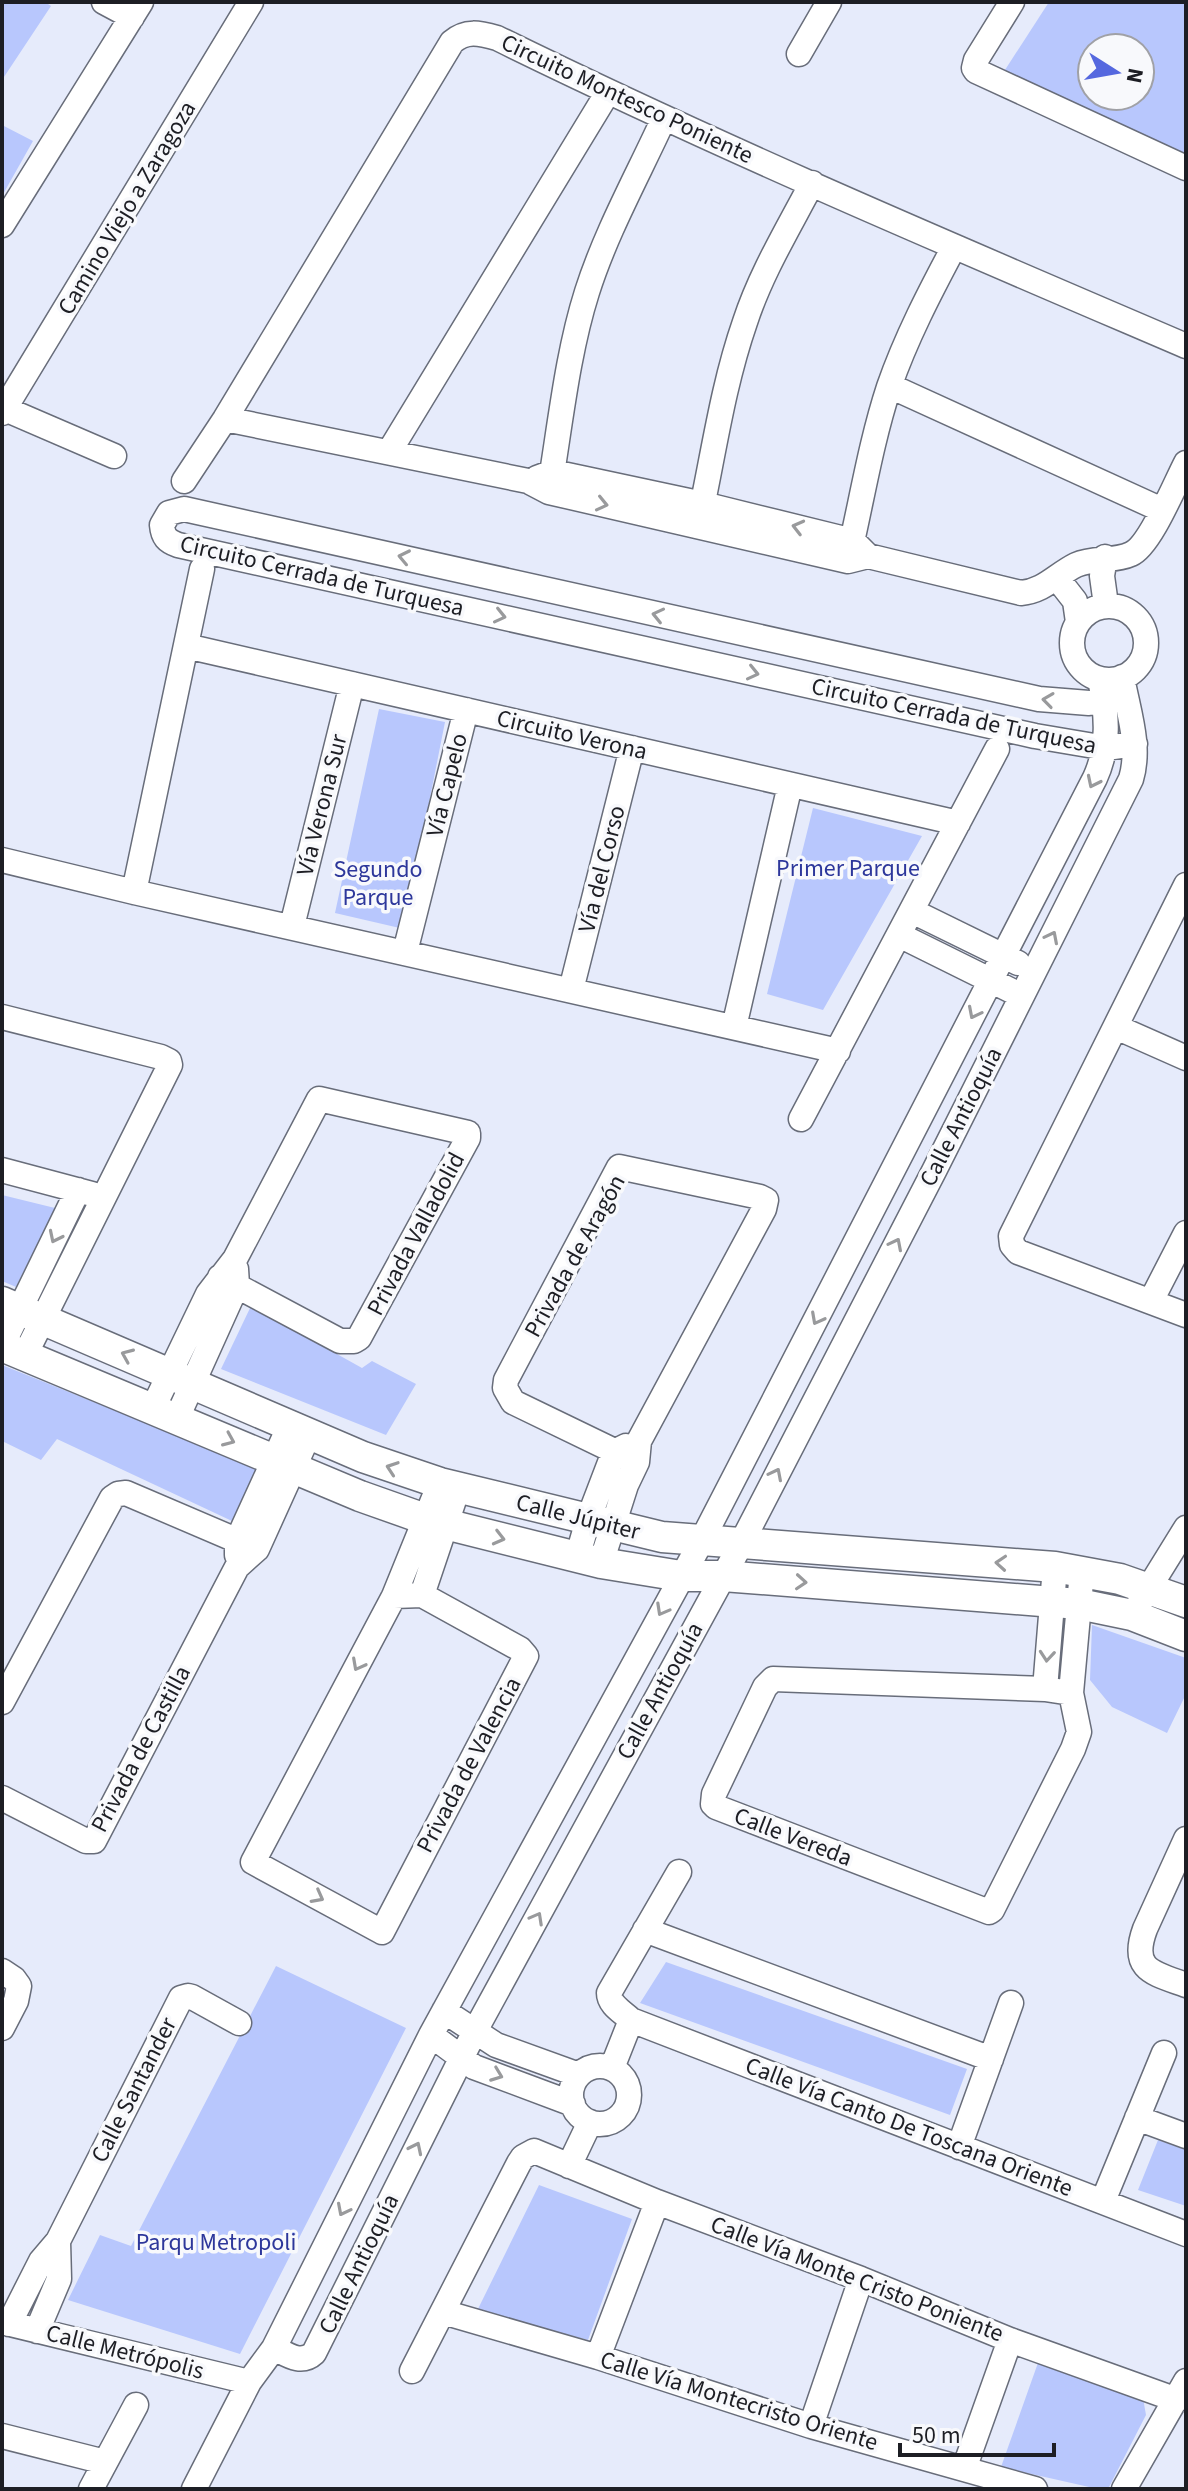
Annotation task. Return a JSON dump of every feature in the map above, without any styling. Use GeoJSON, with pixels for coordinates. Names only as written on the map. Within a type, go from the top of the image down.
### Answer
{"type":"FeatureCollection","features":[{"type":"Feature","properties":{"kind":"main road","name":"Calle Júpiter"},"geometry":{"type":"LineString","coordinates":[[22,1310],[363,1457],[449,1485],[601,1523],[701,1542],[1068,1569],[1184,1598]]}},
{"type":"Feature","properties":{"kind":"main road","name":"Calle Júpiter"},"geometry":{"type":"LineString","coordinates":[[13,1350],[360,1496],[435,1522],[589,1560],[681,1576],[723,1576],[1065,1602],[1132,1615],[1175,1632]]}},
{"type":"Feature","properties":{"kind":"street"},"geometry":{"type":"LineString","coordinates":[[2,225],[136,10],[104,2]]}},
{"type":"Feature","properties":{"kind":"street","name":"Camino Viejo a Zaragoza"},"geometry":{"type":"LineString","coordinates":[[3,411],[251,2]]}},
{"type":"Feature","properties":{"kind":"street"},"geometry":{"type":"LineString","coordinates":[[799,54],[829,2]]}},
{"type":"Feature","properties":{"kind":"street"},"geometry":{"type":"LineString","coordinates":[[1012,2],[976,60],[974,68],[978,73],[1186,168]]}},
{"type":"Feature","properties":{"kind":"street","name":"Circuito Montesco Poniente"},"geometry":{"type":"LineString","coordinates":[[184,481],[225,419],[452,42],[461,34],[478,33],[497,38],[664,118],[1186,346]]}},
{"type":"Feature","properties":{"kind":"street"},"geometry":{"type":"LineString","coordinates":[[389,452],[608,92]]}},
{"type":"Feature","properties":{"kind":"street"},"geometry":{"type":"LineString","coordinates":[[543,482],[587,291],[664,118]]}},
{"type":"Feature","properties":{"kind":"street"},"geometry":{"type":"LineString","coordinates":[[701,515],[725,396],[746,319],[765,272],[812,183]]}},
{"type":"Feature","properties":{"kind":"street"},"geometry":{"type":"LineString","coordinates":[[856,553],[869,458],[890,386],[921,310],[954,247]]}},
{"type":"Feature","properties":{"kind":"street"},"geometry":{"type":"LineString","coordinates":[[890,386],[1162,510]]}},
{"type":"Feature","properties":{"kind":"street"},"geometry":{"type":"LineString","coordinates":[[3,411],[114,456]]}},
{"type":"Feature","properties":{"kind":"street"},"geometry":{"type":"LineString","coordinates":[[225,419],[701,515],[1021,593],[1043,588],[1078,564],[1129,555],[1139,549],[1149,538],[1186,463]]}},
{"type":"Feature","properties":{"kind":"street","name":"Circuito Cerrada de Turquesa"},"geometry":{"type":"LineString","coordinates":[[1113,689],[1067,703],[1039,699],[184,509],[169,513],[162,525],[164,537],[178,545],[1035,736],[1106,748],[1135,744]]}},
{"type":"Feature","properties":{"kind":"street"},"geometry":{"type":"LineString","coordinates":[[1105,557],[1102,576],[1106,605]]}},
{"type":"Feature","properties":{"kind":"street"},"geometry":{"type":"LineString","coordinates":[[134,892],[202,569]]}},
{"type":"Feature","properties":{"kind":"street"},"geometry":{"type":"LineString","coordinates":[[1057,578],[1075,601],[1078,622],[1071,642],[1073,652],[1083,669],[1113,689],[1133,670],[1146,648],[1140,622],[1131,613],[1106,605],[1090,611],[1078,622]]}},
{"type":"Feature","properties":{"kind":"street","name":"Circuito Verona"},"geometry":{"type":"LineString","coordinates":[[186,646],[958,823]]}},
{"type":"Feature","properties":{"kind":"street"},"geometry":{"type":"LineString","coordinates":[[844,693],[853,659]]}},
{"type":"Feature","properties":{"kind":"street","name":"Vía Verona Sur"},"geometry":{"type":"LineString","coordinates":[[292,926],[352,684]]}},
{"type":"Feature","properties":{"kind":"street","name":"Calle Antioquía"},"geometry":{"type":"LineString","coordinates":[[1113,689],[1135,744],[1136,757],[1131,779],[934,1171],[741,1544],[475,2031],[314,2353],[299,2360],[274,2348],[431,2035],[701,1542],[1095,778],[1106,748],[1113,689]]}},
{"type":"Feature","properties":{"kind":"street","name":"Vía Capelo"},"geometry":{"type":"LineString","coordinates":[[405,952],[466,710]]}},
{"type":"Feature","properties":{"kind":"street","name":"Vía del Corso"},"geometry":{"type":"LineString","coordinates":[[571,990],[632,748]]}},
{"type":"Feature","properties":{"kind":"street"},"geometry":{"type":"LineString","coordinates":[[801,1119],[997,749]]}},
{"type":"Feature","properties":{"kind":"street"},"geometry":{"type":"LineString","coordinates":[[734,1027],[790,785]]}},
{"type":"Feature","properties":{"kind":"street"},"geometry":{"type":"LineString","coordinates":[[2,860],[838,1051]]}},
{"type":"Feature","properties":{"kind":"street"},"geometry":{"type":"LineString","coordinates":[[1186,885],[1011,1236],[1012,1245],[1018,1252],[1186,1315]]}},
{"type":"Feature","properties":{"kind":"street"},"geometry":{"type":"LineString","coordinates":[[912,911],[1034,971]]}},
{"type":"Feature","properties":{"kind":"street"},"geometry":{"type":"LineString","coordinates":[[899,935],[1022,996]]}},
{"type":"Feature","properties":{"kind":"street"},"geometry":{"type":"LineString","coordinates":[[2,1017],[169,1061],[169,1070],[105,1197],[22,1310]]}},
{"type":"Feature","properties":{"kind":"street"},"geometry":{"type":"LineString","coordinates":[[1116,1027],[1186,1058]]}},
{"type":"Feature","properties":{"kind":"street","name":"Privada Valladolid"},"geometry":{"type":"LineString","coordinates":[[165,1413],[231,1274],[319,1099],[468,1133],[359,1338],[354,1341],[340,1341],[231,1274]]}},
{"type":"Feature","properties":{"kind":"street"},"geometry":{"type":"LineString","coordinates":[[902,1155],[934,1171]]}},
{"type":"Feature","properties":{"kind":"street","name":"Privada de Aragón"},"geometry":{"type":"LineString","coordinates":[[601,1523],[764,1209],[766,1200],[619,1167],[506,1380],[505,1388],[513,1402],[614,1452],[638,1451]]}},
{"type":"Feature","properties":{"kind":"street"},"geometry":{"type":"LineString","coordinates":[[2,1170],[105,1197]]}},
{"type":"Feature","properties":{"kind":"street"},"geometry":{"type":"LineString","coordinates":[[13,1350],[22,1310],[78,1190]]}},
{"type":"Feature","properties":{"kind":"street"},"geometry":{"type":"LineString","coordinates":[[1151,1301],[1186,1233]]}},
{"type":"Feature","properties":{"kind":"street","name":"Privada de Castilla"},"geometry":{"type":"LineString","coordinates":[[2,1798],[86,1841],[94,1841],[237,1567],[299,1430]]}},
{"type":"Feature","properties":{"kind":"street","name":"Privada de Aragón"},"geometry":{"type":"LineString","coordinates":[[589,1560],[601,1523],[614,1452]]}},
{"type":"Feature","properties":{"kind":"street"},"geometry":{"type":"LineString","coordinates":[[394,1596],[435,1522],[449,1485]]}},
{"type":"Feature","properties":{"kind":"street"},"geometry":{"type":"LineString","coordinates":[[2,1702],[112,1498],[118,1494],[126,1493],[247,1545]]}},
{"type":"Feature","properties":{"kind":"street"},"geometry":{"type":"LineString","coordinates":[[394,1596],[422,1595],[435,1522]]}},
{"type":"Feature","properties":{"kind":"street"},"geometry":{"type":"LineString","coordinates":[[1132,1615],[1186,1528]]}},
{"type":"Feature","properties":{"kind":"street","name":"Calle Vereda"},"geometry":{"type":"LineString","coordinates":[[1045,1689],[1065,1602],[1068,1569]]}},
{"type":"Feature","properties":{"kind":"street","name":"Privada de Valencia"},"geometry":{"type":"LineString","coordinates":[[394,1596],[253,1862],[382,1932],[526,1656],[520,1649],[422,1595]]}},
{"type":"Feature","properties":{"kind":"street"},"geometry":{"type":"LineString","coordinates":[[1175,1632],[1184,1598]]}},
{"type":"Feature","properties":{"kind":"street","name":"Calle Vereda"},"geometry":{"type":"LineString","coordinates":[[1065,1602],[1071,1693],[1079,1722],[1077,1739],[989,1912],[713,1804],[714,1794],[765,1687],[773,1679],[1045,1689],[1071,1693]]}},
{"type":"Feature","properties":{"kind":"street"},"geometry":{"type":"LineString","coordinates":[[1186,1839],[1139,1944],[1142,1963],[1149,1971],[1186,1985]]}},
{"type":"Feature","properties":{"kind":"street"},"geometry":{"type":"LineString","coordinates":[[612,2068],[631,2020],[609,1998],[613,1985],[679,1872]]}},
{"type":"Feature","properties":{"kind":"street"},"geometry":{"type":"LineString","coordinates":[[645,1930],[991,2059]]}},
{"type":"Feature","properties":{"kind":"street"},"geometry":{"type":"LineString","coordinates":[[2,1971],[19,1986],[16,2001],[2,2028]]}},
{"type":"Feature","properties":{"kind":"street","name":"Calle Santander"},"geometry":{"type":"LineString","coordinates":[[5,2323],[41,2261],[58,2241],[181,1998],[192,1997],[239,2023]]}},
{"type":"Feature","properties":{"kind":"street"},"geometry":{"type":"LineString","coordinates":[[959,2147],[1011,2003]]}},
{"type":"Feature","properties":{"kind":"street"},"geometry":{"type":"LineString","coordinates":[[444,2011],[496,2045],[579,2075]]}},
{"type":"Feature","properties":{"kind":"street","name":"Calle Vía Canto De Toscana Oriente"},"geometry":{"type":"LineString","coordinates":[[631,2020],[1186,2234]]}},
{"type":"Feature","properties":{"kind":"street"},"geometry":{"type":"LineString","coordinates":[[431,2035],[474,2067],[573,2104]]}},
{"type":"Feature","properties":{"kind":"street"},"geometry":{"type":"LineString","coordinates":[[1103,2201],[1164,2053]]}},
{"type":"Feature","properties":{"kind":"street"},"geometry":{"type":"LineString","coordinates":[[594,2066],[612,2068],[625,2078],[630,2093],[629,2102],[614,2120],[590,2122],[579,2115],[573,2104],[573,2084],[579,2075],[594,2066]]}},
{"type":"Feature","properties":{"kind":"street"},"geometry":{"type":"LineString","coordinates":[[1137,2118],[1186,2136]]}},
{"type":"Feature","properties":{"kind":"street"},"geometry":{"type":"LineString","coordinates":[[569,2166],[590,2122]]}},
{"type":"Feature","properties":{"kind":"street","name":"Calle Vía Monte Cristo Poniente"},"geometry":{"type":"LineString","coordinates":[[443,2312],[519,2163],[528,2153],[540,2151],[657,2202],[861,2279],[1010,2340],[1182,2390]]}},
{"type":"Feature","properties":{"kind":"street"},"geometry":{"type":"LineString","coordinates":[[598,2357],[657,2202]]}},
{"type":"Feature","properties":{"kind":"street","name":"Calle Santander"},"geometry":{"type":"LineString","coordinates":[[37,2331],[59,2279],[58,2241]]}},
{"type":"Feature","properties":{"kind":"street"},"geometry":{"type":"LineString","coordinates":[[811,2426],[861,2279]]}},
{"type":"Feature","properties":{"kind":"street"},"geometry":{"type":"LineString","coordinates":[[412,2371],[443,2312]]}},
{"type":"Feature","properties":{"kind":"street","name":"Calle Vía Montecristo Oriente"},"geometry":{"type":"LineString","coordinates":[[443,2312],[598,2357],[811,2426],[1035,2489]]}},
{"type":"Feature","properties":{"kind":"street","name":"Calle Metrópolis"},"geometry":{"type":"LineString","coordinates":[[5,2323],[249,2382]]}},
{"type":"Feature","properties":{"kind":"street"},"geometry":{"type":"LineString","coordinates":[[964,2469],[1010,2340]]}},
{"type":"Feature","properties":{"kind":"street"},"geometry":{"type":"LineString","coordinates":[[194,2489],[249,2382],[274,2348]]}},
{"type":"Feature","properties":{"kind":"street"},"geometry":{"type":"LineString","coordinates":[[1124,2489],[1182,2390]]}},
{"type":"Feature","properties":{"kind":"street"},"geometry":{"type":"LineString","coordinates":[[91,2489],[136,2405]]}},
{"type":"Feature","properties":{"kind":"street"},"geometry":{"type":"LineString","coordinates":[[2,2436],[105,2462]]}},
{"type":"Feature","properties":{"kind":"green space"},"geometry":{"type":"Polygon","coordinates":[[[2,2],[45,2],[51,6],[2,80],[2,2]]]}},
{"type":"Feature","properties":{"kind":"green space"},"geometry":{"type":"Polygon","coordinates":[[[1049,2],[1186,2],[1186,158],[1087,112],[1156,112],[1156,32],[1076,32],[1076,107],[1003,73],[1049,2]]]}},
{"type":"Feature","properties":{"kind":"green space"},"geometry":{"type":"Polygon","coordinates":[[[2,125],[33,141],[2,196],[2,125]]]}},
{"type":"Feature","properties":{"kind":"green space","name":"Segundo Parque"},"geometry":{"type":"Polygon","coordinates":[[[379,709],[445,722],[404,929],[335,913],[379,709]]]}},
{"type":"Feature","properties":{"kind":"green space","name":"Primer Parque"},"geometry":{"type":"Polygon","coordinates":[[[813,808],[922,836],[823,1010],[767,994],[813,808]]]}},
{"type":"Feature","properties":{"kind":"green space"},"geometry":{"type":"Polygon","coordinates":[[[2,1195],[55,1208],[16,1287],[2,1281],[2,1195]]]}},
{"type":"Feature","properties":{"kind":"green space"},"geometry":{"type":"Polygon","coordinates":[[[251,1306],[362,1368],[372,1361],[416,1384],[386,1435],[221,1369],[251,1306]]]}},
{"type":"Feature","properties":{"kind":"green space"},"geometry":{"type":"Polygon","coordinates":[[[2,1365],[260,1469],[232,1521],[57,1439],[41,1460],[2,1441],[2,1365]]]}},
{"type":"Feature","properties":{"kind":"green space"},"geometry":{"type":"Polygon","coordinates":[[[1092,1625],[1186,1658],[1186,1694],[1167,1733],[1112,1707],[1090,1680],[1092,1625]]]}},
{"type":"Feature","properties":{"kind":"green space"},"geometry":{"type":"Polygon","coordinates":[[[666,1962],[967,2069],[950,2115],[640,2003],[666,1962]]]}},
{"type":"Feature","properties":{"kind":"green space","name":"Parqu Metropoli"},"geometry":{"type":"Polygon","coordinates":[[[276,1966],[406,2028],[240,2354],[68,2300],[100,2235],[131,2246],[276,1966]]]}},
{"type":"Feature","properties":{"kind":"green space"},"geometry":{"type":"Polygon","coordinates":[[[1158,2140],[1186,2150],[1186,2206],[1138,2190],[1158,2140]]]}},
{"type":"Feature","properties":{"kind":"green space"},"geometry":{"type":"Polygon","coordinates":[[[539,2185],[632,2219],[588,2340],[477,2311],[539,2185]]]}},
{"type":"Feature","properties":{"kind":"green space"},"geometry":{"type":"Polygon","coordinates":[[[1039,2360],[1143,2398],[1146,2415],[1108,2489],[1001,2467],[1039,2360]]]}}]}
